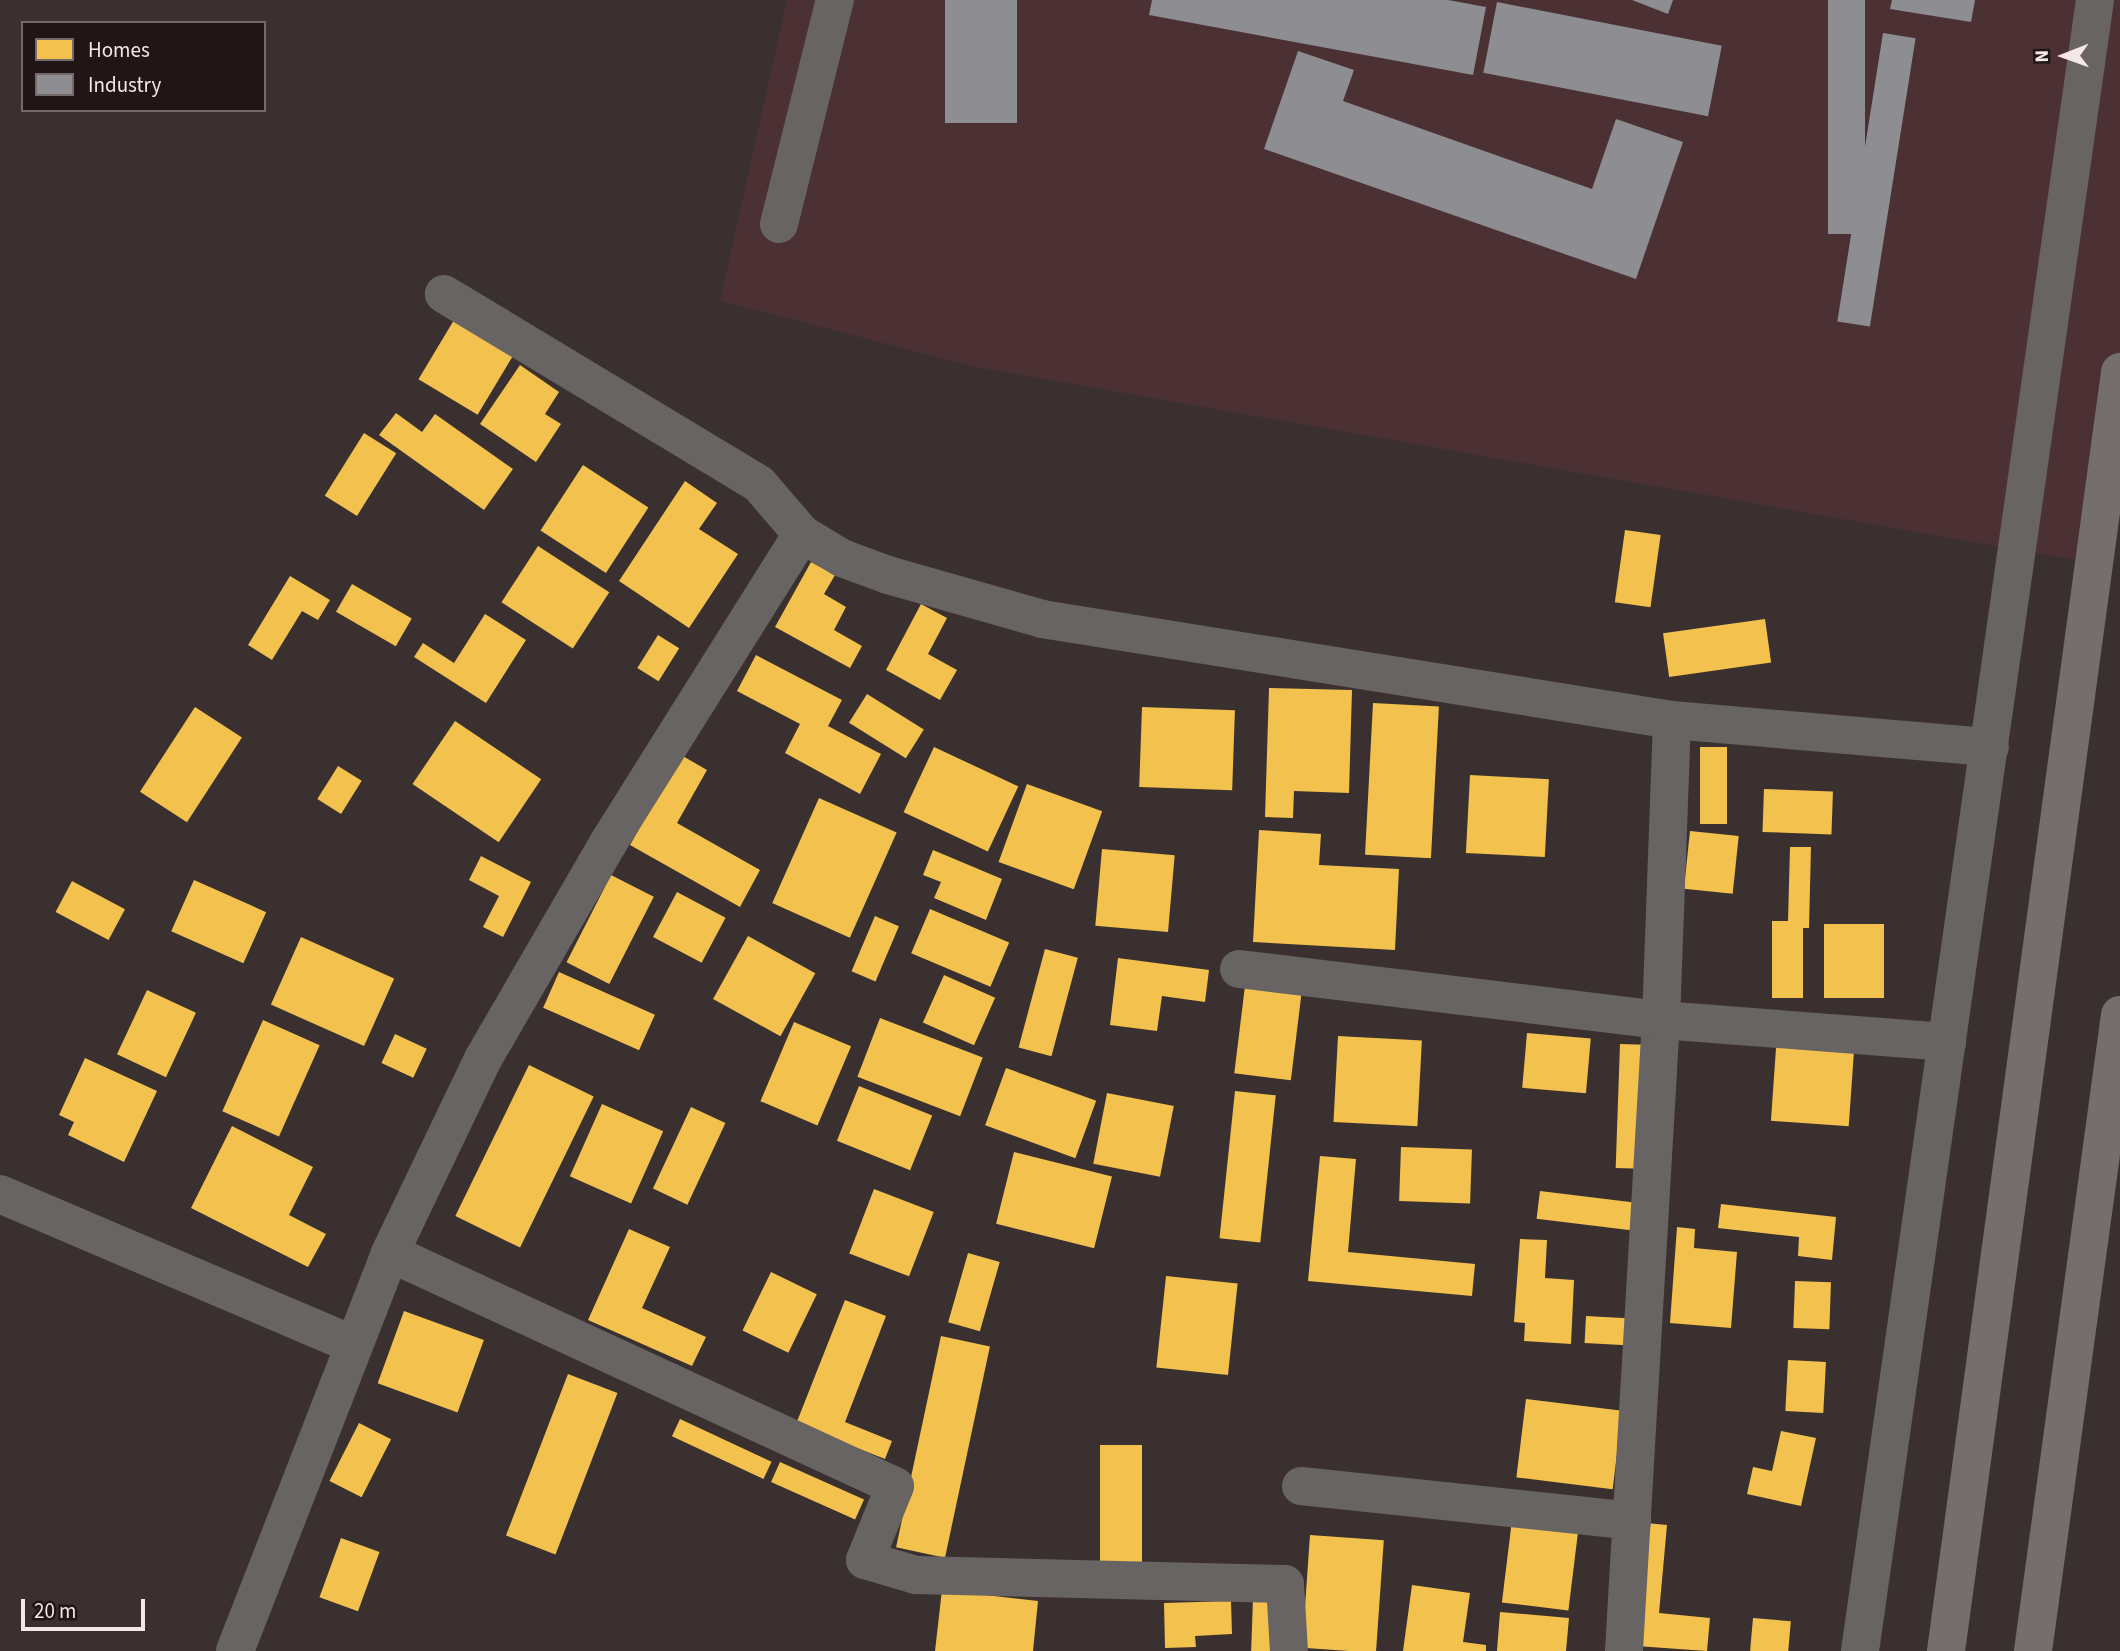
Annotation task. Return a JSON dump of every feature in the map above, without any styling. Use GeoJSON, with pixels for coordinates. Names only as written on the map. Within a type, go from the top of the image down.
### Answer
{"type":"FeatureCollection","features":[{"type":"Feature","properties":{"kind":"main road"},"geometry":{"type":"LineString","coordinates":[[1946,1651],[2120,372]]}},
{"type":"Feature","properties":{"kind":"main road"},"geometry":{"type":"LineString","coordinates":[[2033,1651],[2120,1015]]}},
{"type":"Feature","properties":{"kind":"street"},"geometry":{"type":"LineString","coordinates":[[779,225],[835,0]]}},
{"type":"Feature","properties":{"kind":"street"},"geometry":{"type":"LineString","coordinates":[[1860,1651],[2095,0]]}},
{"type":"Feature","properties":{"kind":"street"},"geometry":{"type":"LineString","coordinates":[[444,294],[759,484],[802,534],[842,558],[888,575],[1042,619],[1672,720],[1990,747]]}},
{"type":"Feature","properties":{"kind":"street"},"geometry":{"type":"LineString","coordinates":[[235,1651],[390,1253],[483,1059],[610,840],[802,534]]}},
{"type":"Feature","properties":{"kind":"street"},"geometry":{"type":"LineString","coordinates":[[1624,1651],[1661,1020],[1672,720]]}},
{"type":"Feature","properties":{"kind":"street"},"geometry":{"type":"LineString","coordinates":[[1239,969],[1661,1020],[1947,1042]]}},
{"type":"Feature","properties":{"kind":"street"},"geometry":{"type":"LineString","coordinates":[[0,1194],[354,1345]]}},
{"type":"Feature","properties":{"kind":"street"},"geometry":{"type":"LineString","coordinates":[[390,1253],[895,1486],[865,1560],[916,1576],[1285,1584],[1289,1651]]}},
{"type":"Feature","properties":{"kind":"street"},"geometry":{"type":"LineString","coordinates":[[1301,1486],[1632,1521]]}},
{"type":"Feature","properties":{"kind":"shaded area"},"geometry":{"type":"Polygon","coordinates":[[[787,0],[2120,0],[2120,372],[2093,563],[976,367],[720,301],[787,0]]]}},
{"type":"Feature","properties":{"kind":"building: Homes"},"geometry":{"type":"Polygon","coordinates":[[[454,320],[513,356],[478,415],[418,379],[454,320]]]}},
{"type":"Feature","properties":{"kind":"building: Homes"},"geometry":{"type":"Polygon","coordinates":[[[520,365],[559,392],[545,414],[561,424],[536,462],[480,424],[520,365]]]}},
{"type":"Feature","properties":{"kind":"building: Homes"},"geometry":{"type":"Polygon","coordinates":[[[396,413],[422,432],[435,414],[513,469],[484,510],[379,435],[396,413]]]}},
{"type":"Feature","properties":{"kind":"building: Homes"},"geometry":{"type":"Polygon","coordinates":[[[364,433],[396,453],[357,516],[325,496],[364,433]]]}},
{"type":"Feature","properties":{"kind":"building: Homes"},"geometry":{"type":"Polygon","coordinates":[[[583,465],[648,507],[606,573],[541,530],[583,465]]]}},
{"type":"Feature","properties":{"kind":"building: Homes"},"geometry":{"type":"Polygon","coordinates":[[[685,481],[717,503],[699,529],[738,554],[689,628],[619,581],[685,481]]]}},
{"type":"Feature","properties":{"kind":"building: Homes"},"geometry":{"type":"Polygon","coordinates":[[[1625,530],[1661,535],[1650,607],[1615,602],[1625,530]]]}},
{"type":"Feature","properties":{"kind":"building: Homes"},"geometry":{"type":"Polygon","coordinates":[[[538,546],[609,592],[573,648],[502,602],[538,546]]]}},
{"type":"Feature","properties":{"kind":"building: Homes"},"geometry":{"type":"Polygon","coordinates":[[[811,562],[835,575],[824,594],[846,607],[834,630],[862,646],[850,668],[775,627],[811,562]]]}},
{"type":"Feature","properties":{"kind":"building: Homes"},"geometry":{"type":"Polygon","coordinates":[[[290,576],[330,600],[318,620],[302,611],[272,660],[248,645],[290,576]]]}},
{"type":"Feature","properties":{"kind":"building: Homes"},"geometry":{"type":"Polygon","coordinates":[[[352,584],[412,618],[396,646],[336,612],[352,584]]]}},
{"type":"Feature","properties":{"kind":"building: Homes"},"geometry":{"type":"Polygon","coordinates":[[[921,604],[947,618],[928,654],[957,670],[940,700],[886,670],[921,604]]]}},
{"type":"Feature","properties":{"kind":"building: Homes"},"geometry":{"type":"Polygon","coordinates":[[[485,614],[526,640],[486,703],[414,657],[423,643],[454,663],[485,614]]]}},
{"type":"Feature","properties":{"kind":"building: Homes"},"geometry":{"type":"Polygon","coordinates":[[[1765,619],[1771,663],[1669,677],[1663,633],[1765,619]]]}},
{"type":"Feature","properties":{"kind":"building: Homes"},"geometry":{"type":"Polygon","coordinates":[[[658,635],[679,648],[659,681],[637,668],[658,635]]]}},
{"type":"Feature","properties":{"kind":"building: Homes"},"geometry":{"type":"Polygon","coordinates":[[[756,655],[842,700],[828,726],[881,754],[860,794],[785,753],[800,724],[737,691],[756,655]]]}},
{"type":"Feature","properties":{"kind":"building: Homes"},"geometry":{"type":"Polygon","coordinates":[[[1269,688],[1352,690],[1349,793],[1294,791],[1293,818],[1265,817],[1269,688]]]}},
{"type":"Feature","properties":{"kind":"building: Homes"},"geometry":{"type":"Polygon","coordinates":[[[867,694],[924,730],[906,758],[849,723],[867,694]]]}},
{"type":"Feature","properties":{"kind":"building: Homes"},"geometry":{"type":"Polygon","coordinates":[[[1373,703],[1439,706],[1431,858],[1365,855],[1373,703]]]}},
{"type":"Feature","properties":{"kind":"building: Homes"},"geometry":{"type":"Polygon","coordinates":[[[195,707],[242,737],[187,822],[140,792],[195,707]]]}},
{"type":"Feature","properties":{"kind":"building: Homes"},"geometry":{"type":"Polygon","coordinates":[[[1142,707],[1235,710],[1232,790],[1139,787],[1142,707]]]}},
{"type":"Feature","properties":{"kind":"building: Homes"},"geometry":{"type":"Polygon","coordinates":[[[455,721],[541,779],[499,842],[413,784],[455,721]]]}},
{"type":"Feature","properties":{"kind":"building: Homes"},"geometry":{"type":"Polygon","coordinates":[[[934,747],[1018,786],[988,852],[904,812],[934,747]]]}},
{"type":"Feature","properties":{"kind":"building: Homes"},"geometry":{"type":"Polygon","coordinates":[[[1700,747],[1727,747],[1727,824],[1700,824],[1700,747]]]}},
{"type":"Feature","properties":{"kind":"building: Homes"},"geometry":{"type":"Polygon","coordinates":[[[681,755],[707,770],[677,823],[760,870],[740,907],[630,845],[681,755]]]}},
{"type":"Feature","properties":{"kind":"building: Homes"},"geometry":{"type":"Polygon","coordinates":[[[338,766],[362,781],[341,814],[317,799],[338,766]]]}},
{"type":"Feature","properties":{"kind":"building: Homes"},"geometry":{"type":"Polygon","coordinates":[[[1470,775],[1549,779],[1545,857],[1466,853],[1470,775]]]}},
{"type":"Feature","properties":{"kind":"building: Homes"},"geometry":{"type":"Polygon","coordinates":[[[1027,784],[1102,811],[1074,889],[999,862],[1027,784]]]}},
{"type":"Feature","properties":{"kind":"building: Homes"},"geometry":{"type":"Polygon","coordinates":[[[1764,789],[1833,791],[1831,834],[1762,832],[1764,789]]]}},
{"type":"Feature","properties":{"kind":"building: Homes"},"geometry":{"type":"Polygon","coordinates":[[[819,798],[897,833],[850,938],[772,903],[819,798]]]}},
{"type":"Feature","properties":{"kind":"building: Homes"},"geometry":{"type":"Polygon","coordinates":[[[1259,830],[1321,834],[1319,865],[1399,869],[1395,950],[1253,942],[1259,830]]]}},
{"type":"Feature","properties":{"kind":"building: Homes"},"geometry":{"type":"Polygon","coordinates":[[[1690,831],[1739,836],[1733,894],[1684,889],[1690,831]]]}},
{"type":"Feature","properties":{"kind":"building: Homes"},"geometry":{"type":"Polygon","coordinates":[[[1790,847],[1811,847],[1809,928],[1803,928],[1803,998],[1772,998],[1772,921],[1788,921],[1790,847]]]}},
{"type":"Feature","properties":{"kind":"building: Homes"},"geometry":{"type":"Polygon","coordinates":[[[1102,849],[1175,855],[1168,932],[1095,926],[1102,849]]]}},
{"type":"Feature","properties":{"kind":"building: Homes"},"geometry":{"type":"Polygon","coordinates":[[[933,850],[1002,879],[986,920],[934,898],[941,882],[923,875],[933,850]]]}},
{"type":"Feature","properties":{"kind":"building: Homes"},"geometry":{"type":"Polygon","coordinates":[[[481,856],[531,882],[503,937],[483,927],[499,896],[469,880],[481,856]]]}},
{"type":"Feature","properties":{"kind":"building: Homes"},"geometry":{"type":"Polygon","coordinates":[[[611,875],[654,897],[609,984],[567,962],[611,875]]]}},
{"type":"Feature","properties":{"kind":"building: Homes"},"geometry":{"type":"Polygon","coordinates":[[[194,880],[266,912],[243,963],[171,931],[194,880]]]}},
{"type":"Feature","properties":{"kind":"building: Homes"},"geometry":{"type":"Polygon","coordinates":[[[72,881],[125,909],[109,940],[56,912],[72,881]]]}},
{"type":"Feature","properties":{"kind":"building: Homes"},"geometry":{"type":"Polygon","coordinates":[[[677,892],[726,918],[702,963],[653,937],[677,892]]]}},
{"type":"Feature","properties":{"kind":"building: Homes"},"geometry":{"type":"Polygon","coordinates":[[[930,909],[1009,943],[990,987],[911,953],[930,909]]]}},
{"type":"Feature","properties":{"kind":"building: Homes"},"geometry":{"type":"Polygon","coordinates":[[[875,916],[899,926],[875,981],[852,971],[875,916]]]}},
{"type":"Feature","properties":{"kind":"building: Homes"},"geometry":{"type":"Polygon","coordinates":[[[1824,924],[1884,924],[1884,998],[1824,998],[1824,924]]]}},
{"type":"Feature","properties":{"kind":"building: Homes"},"geometry":{"type":"Polygon","coordinates":[[[748,936],[815,973],[780,1036],[713,999],[748,936]]]}},
{"type":"Feature","properties":{"kind":"building: Homes"},"geometry":{"type":"Polygon","coordinates":[[[301,937],[394,978],[364,1046],[271,1005],[301,937]]]}},
{"type":"Feature","properties":{"kind":"building: Homes"},"geometry":{"type":"Polygon","coordinates":[[[1045,949],[1078,958],[1051,1056],[1019,1048],[1045,949]]]}},
{"type":"Feature","properties":{"kind":"building: Homes"},"geometry":{"type":"Polygon","coordinates":[[[1118,958],[1209,970],[1205,1002],[1162,996],[1157,1031],[1110,1025],[1118,958]]]}},
{"type":"Feature","properties":{"kind":"building: Homes"},"geometry":{"type":"Polygon","coordinates":[[[559,972],[655,1015],[639,1050],[543,1008],[559,972]]]}},
{"type":"Feature","properties":{"kind":"building: Homes"},"geometry":{"type":"Polygon","coordinates":[[[944,975],[995,998],[974,1045],[923,1023],[944,975]]]}},
{"type":"Feature","properties":{"kind":"building: Homes"},"geometry":{"type":"Polygon","coordinates":[[[1245,986],[1302,993],[1291,1080],[1234,1073],[1245,986]]]}},
{"type":"Feature","properties":{"kind":"building: Homes"},"geometry":{"type":"Polygon","coordinates":[[[147,990],[196,1013],[166,1077],[117,1054],[147,990]]]}},
{"type":"Feature","properties":{"kind":"building: Homes"},"geometry":{"type":"Polygon","coordinates":[[[880,1018],[983,1057],[960,1116],[857,1077],[880,1018]]]}},
{"type":"Feature","properties":{"kind":"building: Homes"},"geometry":{"type":"Polygon","coordinates":[[[263,1020],[320,1045],[279,1137],[222,1111],[263,1020]]]}},
{"type":"Feature","properties":{"kind":"building: Homes"},"geometry":{"type":"Polygon","coordinates":[[[794,1022],[851,1046],[817,1125],[760,1101],[794,1022]]]}},
{"type":"Feature","properties":{"kind":"building: Homes"},"geometry":{"type":"Polygon","coordinates":[[[1527,1033],[1591,1039],[1586,1093],[1522,1088],[1527,1033]]]}},
{"type":"Feature","properties":{"kind":"building: Homes"},"geometry":{"type":"Polygon","coordinates":[[[395,1034],[427,1049],[413,1078],[381,1063],[395,1034]]]}},
{"type":"Feature","properties":{"kind":"building: Homes"},"geometry":{"type":"Polygon","coordinates":[[[1777,1034],[1855,1039],[1849,1126],[1771,1121],[1777,1034]]]}},
{"type":"Feature","properties":{"kind":"building: Homes"},"geometry":{"type":"Polygon","coordinates":[[[1338,1036],[1422,1040],[1417,1126],[1333,1122],[1338,1036]]]}},
{"type":"Feature","properties":{"kind":"building: Homes"},"geometry":{"type":"Polygon","coordinates":[[[1620,1044],[1645,1045],[1641,1169],[1616,1168],[1620,1044]]]}},
{"type":"Feature","properties":{"kind":"building: Homes"},"geometry":{"type":"Polygon","coordinates":[[[85,1058],[157,1091],[124,1162],[68,1135],[74,1122],[59,1115],[85,1058]]]}},
{"type":"Feature","properties":{"kind":"building: Homes"},"geometry":{"type":"Polygon","coordinates":[[[529,1065],[594,1097],[520,1248],[455,1216],[529,1065]]]}},
{"type":"Feature","properties":{"kind":"building: Homes"},"geometry":{"type":"Polygon","coordinates":[[[1006,1068],[1096,1101],[1075,1158],[985,1125],[1006,1068]]]}},
{"type":"Feature","properties":{"kind":"building: Homes"},"geometry":{"type":"Polygon","coordinates":[[[859,1086],[932,1116],[910,1170],[837,1141],[859,1086]]]}},
{"type":"Feature","properties":{"kind":"building: Homes"},"geometry":{"type":"Polygon","coordinates":[[[1235,1091],[1276,1095],[1260,1242],[1220,1238],[1235,1091]]]}},
{"type":"Feature","properties":{"kind":"building: Homes"},"geometry":{"type":"Polygon","coordinates":[[[1107,1093],[1174,1106],[1160,1177],[1093,1164],[1107,1093]]]}},
{"type":"Feature","properties":{"kind":"building: Homes"},"geometry":{"type":"Polygon","coordinates":[[[602,1104],[663,1131],[631,1203],[570,1176],[602,1104]]]}},
{"type":"Feature","properties":{"kind":"building: Homes"},"geometry":{"type":"Polygon","coordinates":[[[691,1107],[725,1123],[687,1205],[653,1189],[691,1107]]]}},
{"type":"Feature","properties":{"kind":"building: Homes"},"geometry":{"type":"Polygon","coordinates":[[[232,1126],[313,1167],[289,1215],[326,1234],[308,1267],[191,1208],[232,1126]]]}},
{"type":"Feature","properties":{"kind":"building: Homes"},"geometry":{"type":"Polygon","coordinates":[[[1401,1147],[1472,1149],[1470,1203],[1399,1201],[1401,1147]]]}},
{"type":"Feature","properties":{"kind":"building: Homes"},"geometry":{"type":"Polygon","coordinates":[[[1014,1152],[1112,1176],[1094,1248],[996,1224],[1014,1152]]]}},
{"type":"Feature","properties":{"kind":"building: Homes"},"geometry":{"type":"Polygon","coordinates":[[[1320,1156],[1356,1159],[1348,1252],[1475,1264],[1472,1296],[1308,1281],[1320,1156]]]}},
{"type":"Feature","properties":{"kind":"building: Homes"},"geometry":{"type":"Polygon","coordinates":[[[874,1189],[934,1212],[909,1276],[849,1253],[874,1189]]]}},
{"type":"Feature","properties":{"kind":"building: Homes"},"geometry":{"type":"Polygon","coordinates":[[[1540,1191],[1634,1203],[1631,1230],[1537,1219],[1540,1191]]]}},
{"type":"Feature","properties":{"kind":"building: Homes"},"geometry":{"type":"Polygon","coordinates":[[[1721,1204],[1836,1217],[1832,1260],[1798,1256],[1799,1237],[1718,1228],[1721,1204]]]}},
{"type":"Feature","properties":{"kind":"building: Homes"},"geometry":{"type":"Polygon","coordinates":[[[1677,1227],[1695,1229],[1694,1248],[1737,1252],[1731,1328],[1670,1323],[1677,1227]]]}},
{"type":"Feature","properties":{"kind":"building: Homes"},"geometry":{"type":"Polygon","coordinates":[[[629,1229],[670,1247],[642,1308],[706,1337],[692,1366],[588,1320],[629,1229]]]}},
{"type":"Feature","properties":{"kind":"building: Homes"},"geometry":{"type":"Polygon","coordinates":[[[1520,1239],[1547,1240],[1545,1278],[1574,1280],[1571,1344],[1524,1341],[1525,1323],[1514,1322],[1520,1239]]]}},
{"type":"Feature","properties":{"kind":"building: Homes"},"geometry":{"type":"Polygon","coordinates":[[[968,1253],[1000,1262],[980,1331],[948,1322],[968,1253]]]}},
{"type":"Feature","properties":{"kind":"building: Homes"},"geometry":{"type":"Polygon","coordinates":[[[771,1272],[817,1294],[788,1353],[743,1330],[771,1272]]]}},
{"type":"Feature","properties":{"kind":"building: Homes"},"geometry":{"type":"Polygon","coordinates":[[[1166,1276],[1238,1284],[1228,1375],[1156,1367],[1166,1276]]]}},
{"type":"Feature","properties":{"kind":"building: Homes"},"geometry":{"type":"Polygon","coordinates":[[[1795,1281],[1831,1282],[1829,1329],[1793,1328],[1795,1281]]]}},
{"type":"Feature","properties":{"kind":"building: Homes"},"geometry":{"type":"Polygon","coordinates":[[[845,1300],[886,1316],[845,1422],[892,1441],[885,1459],[796,1424],[845,1300]]]}},
{"type":"Feature","properties":{"kind":"building: Homes"},"geometry":{"type":"Polygon","coordinates":[[[404,1311],[484,1340],[458,1412],[378,1383],[404,1311]]]}},
{"type":"Feature","properties":{"kind":"building: Homes"},"geometry":{"type":"Polygon","coordinates":[[[1586,1316],[1637,1319],[1636,1346],[1585,1343],[1586,1316]]]}},
{"type":"Feature","properties":{"kind":"building: Homes"},"geometry":{"type":"Polygon","coordinates":[[[941,1336],[990,1346],[945,1558],[896,1547],[941,1336]]]}},
{"type":"Feature","properties":{"kind":"building: Homes"},"geometry":{"type":"Polygon","coordinates":[[[1788,1360],[1826,1362],[1823,1413],[1785,1411],[1788,1360]]]}},
{"type":"Feature","properties":{"kind":"building: Homes"},"geometry":{"type":"Polygon","coordinates":[[[568,1374],[617,1393],[555,1555],[506,1536],[568,1374]]]}},
{"type":"Feature","properties":{"kind":"building: Homes"},"geometry":{"type":"Polygon","coordinates":[[[1526,1399],[1622,1411],[1613,1489],[1516,1477],[1526,1399]]]}},
{"type":"Feature","properties":{"kind":"building: Homes"},"geometry":{"type":"Polygon","coordinates":[[[680,1419],[772,1462],[764,1479],[672,1436],[680,1419]]]}},
{"type":"Feature","properties":{"kind":"building: Homes"},"geometry":{"type":"Polygon","coordinates":[[[359,1423],[391,1439],[362,1497],[329,1481],[359,1423]]]}},
{"type":"Feature","properties":{"kind":"building: Homes"},"geometry":{"type":"Polygon","coordinates":[[[1781,1431],[1816,1438],[1801,1506],[1747,1494],[1753,1467],[1772,1471],[1781,1431]]]}},
{"type":"Feature","properties":{"kind":"building: Homes"},"geometry":{"type":"Polygon","coordinates":[[[1100,1445],[1142,1445],[1142,1571],[1100,1571],[1100,1445]]]}},
{"type":"Feature","properties":{"kind":"building: Homes"},"geometry":{"type":"Polygon","coordinates":[[[780,1462],[864,1499],[855,1520],[771,1482],[780,1462]]]}},
{"type":"Feature","properties":{"kind":"building: Homes"},"geometry":{"type":"Polygon","coordinates":[[[1512,1520],[1579,1528],[1568,1611],[1502,1602],[1512,1520]]]}},
{"type":"Feature","properties":{"kind":"building: Homes"},"geometry":{"type":"Polygon","coordinates":[[[1646,1523],[1667,1525],[1659,1613],[1710,1618],[1707,1651],[1636,1646],[1646,1523]]]}},
{"type":"Feature","properties":{"kind":"building: Homes"},"geometry":{"type":"Polygon","coordinates":[[[1310,1535],[1384,1540],[1376,1651],[1302,1648],[1310,1535]]]}},
{"type":"Feature","properties":{"kind":"building: Homes"},"geometry":{"type":"Polygon","coordinates":[[[341,1538],[380,1552],[358,1611],[319,1597],[341,1538]]]}},
{"type":"Feature","properties":{"kind":"building: Homes"},"geometry":{"type":"Polygon","coordinates":[[[1412,1585],[1470,1593],[1463,1642],[1486,1645],[1486,1651],[1403,1651],[1412,1585]]]}},
{"type":"Feature","properties":{"kind":"building: Homes"},"geometry":{"type":"Polygon","coordinates":[[[942,1590],[1038,1601],[1033,1651],[935,1651],[942,1590]]]}},
{"type":"Feature","properties":{"kind":"building: Homes"},"geometry":{"type":"Polygon","coordinates":[[[1253,1598],[1282,1599],[1280,1651],[1251,1651],[1253,1598]]]}},
{"type":"Feature","properties":{"kind":"building: Homes"},"geometry":{"type":"Polygon","coordinates":[[[1231,1601],[1232,1634],[1195,1636],[1196,1647],[1165,1648],[1164,1603],[1231,1601]]]}},
{"type":"Feature","properties":{"kind":"building: Homes"},"geometry":{"type":"Polygon","coordinates":[[[1500,1612],[1569,1618],[1566,1651],[1497,1651],[1500,1612]]]}},
{"type":"Feature","properties":{"kind":"building: Homes"},"geometry":{"type":"Polygon","coordinates":[[[1753,1618],[1791,1621],[1788,1651],[1750,1651],[1753,1618]]]}},
{"type":"Feature","properties":{"kind":"building: Industry"},"geometry":{"type":"Polygon","coordinates":[[[945,0],[1017,0],[1017,123],[945,123],[945,0]]]}},
{"type":"Feature","properties":{"kind":"building: Industry"},"geometry":{"type":"Polygon","coordinates":[[[1152,0],[1448,0],[1486,7],[1473,75],[1149,15],[1152,0]]]}},
{"type":"Feature","properties":{"kind":"building: Industry"},"geometry":{"type":"Polygon","coordinates":[[[1632,0],[1673,0],[1668,14],[1632,0]]]}},
{"type":"Feature","properties":{"kind":"building: Industry"},"geometry":{"type":"Polygon","coordinates":[[[1828,0],[1865,0],[1865,234],[1828,234],[1828,0]]]}},
{"type":"Feature","properties":{"kind":"building: Industry"},"geometry":{"type":"Polygon","coordinates":[[[1892,0],[1975,0],[1971,22],[1890,9],[1892,0]]]}},
{"type":"Feature","properties":{"kind":"building: Industry"},"geometry":{"type":"Polygon","coordinates":[[[1497,2],[1722,46],[1708,116],[1483,73],[1497,2]]]}},
{"type":"Feature","properties":{"kind":"building: Industry"},"geometry":{"type":"Polygon","coordinates":[[[1883,33],[1916,38],[1870,327],[1837,321],[1883,33]]]}},
{"type":"Feature","properties":{"kind":"building: Industry"},"geometry":{"type":"Polygon","coordinates":[[[1298,51],[1354,70],[1343,101],[1592,189],[1616,119],[1683,142],[1636,279],[1264,149],[1298,51]]]}}]}
